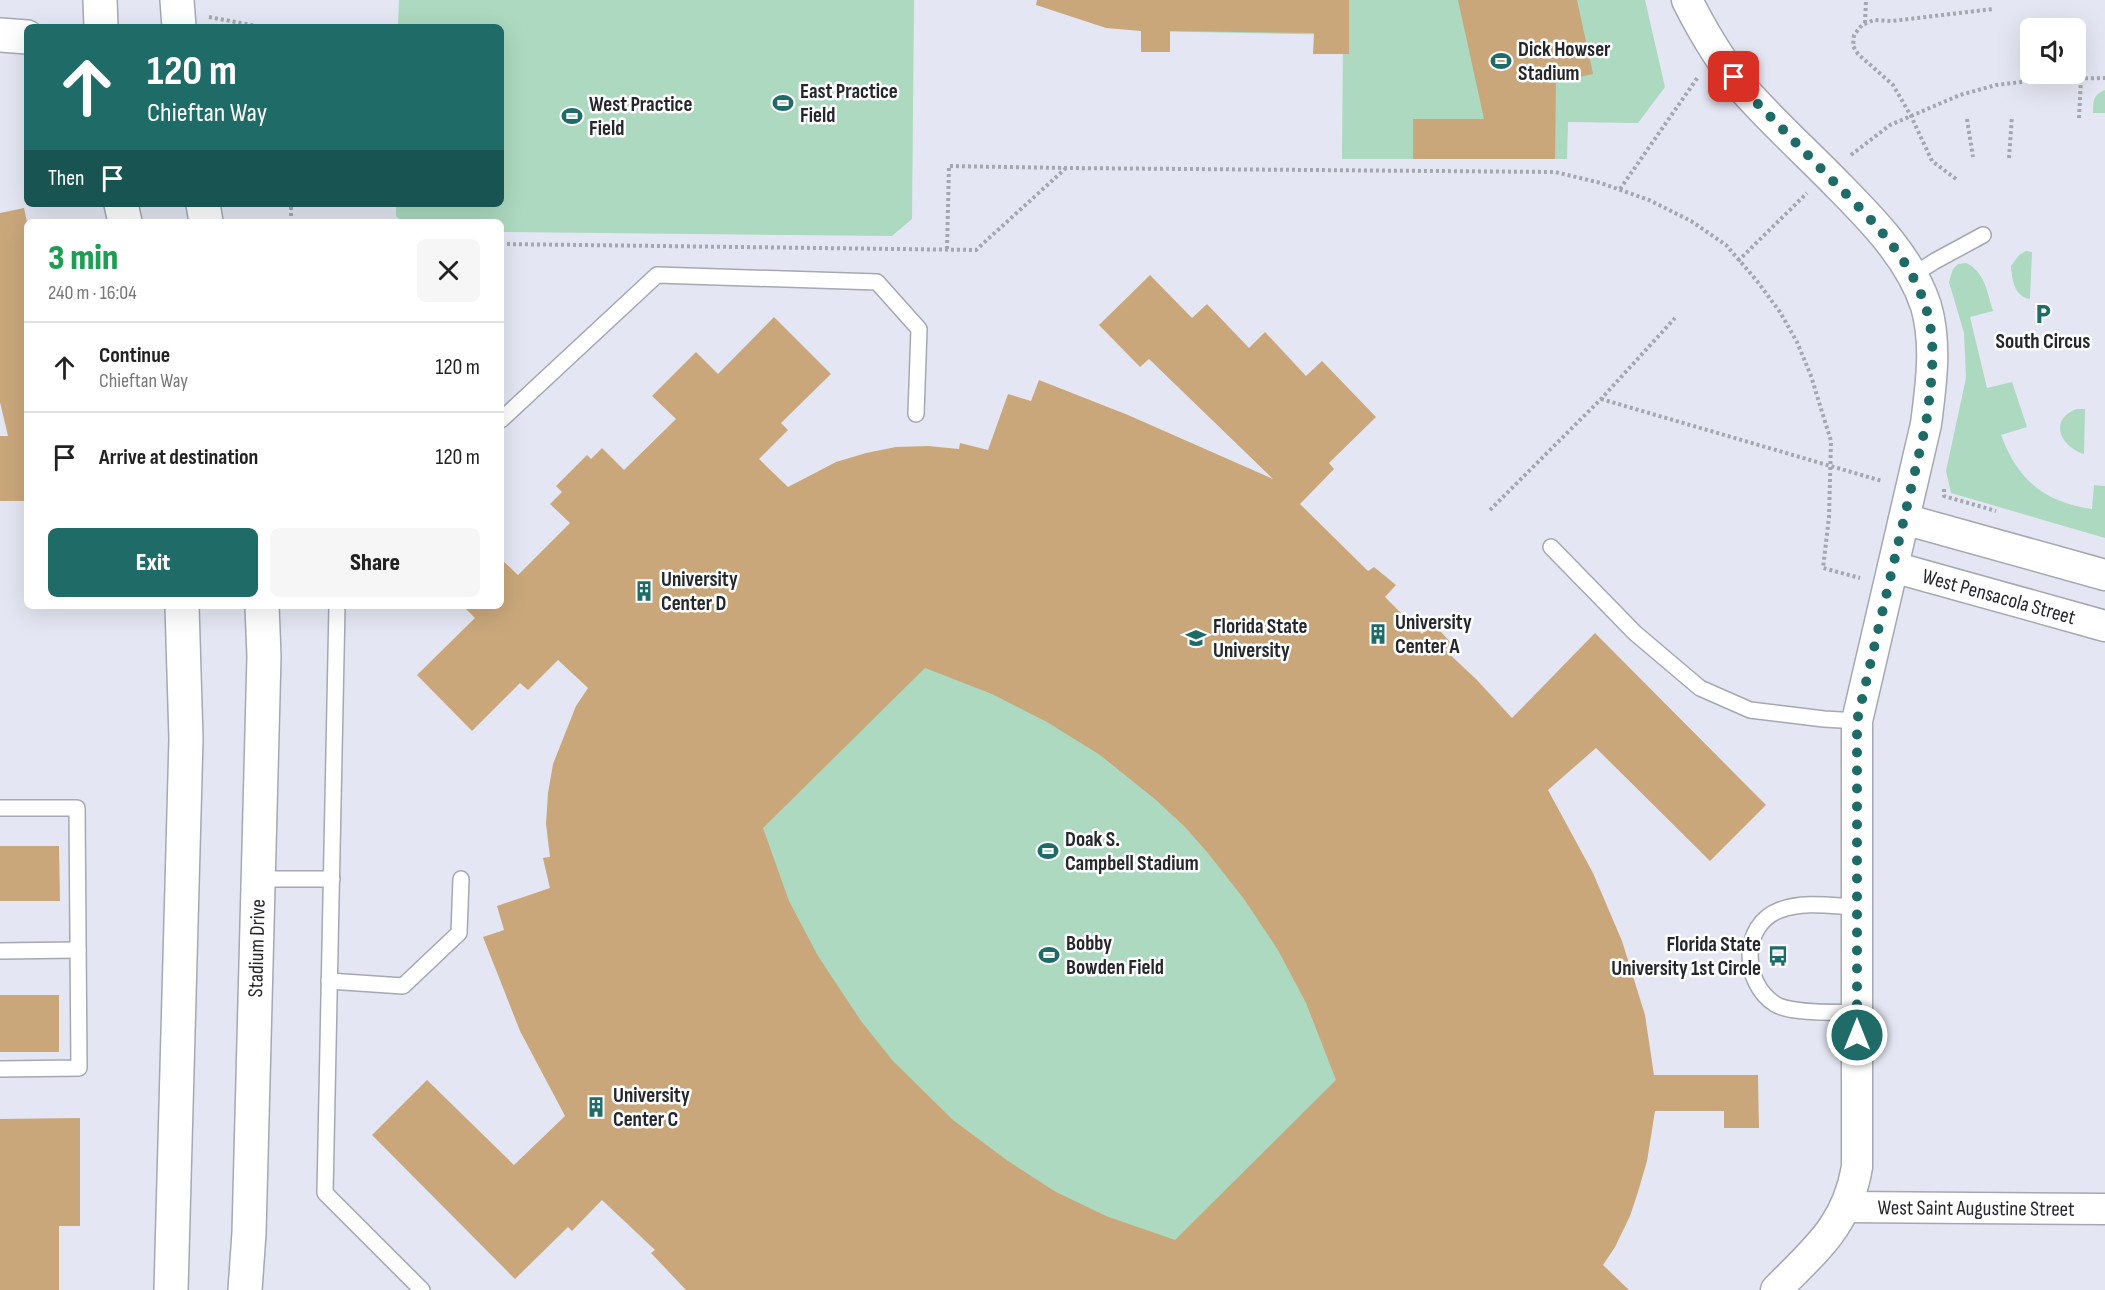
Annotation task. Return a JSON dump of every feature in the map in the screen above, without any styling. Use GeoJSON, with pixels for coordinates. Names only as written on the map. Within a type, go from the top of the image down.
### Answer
{"type":"FeatureCollection","features":[{"type":"Feature","properties":{"kind":"main road"},"geometry":{"type":"LineString","coordinates":[[100,0],[101,24]]}},
{"type":"Feature","properties":{"kind":"main road"},"geometry":{"type":"LineString","coordinates":[[0,35],[24,37]]}},
{"type":"Feature","properties":{"kind":"main road"},"geometry":{"type":"LineString","coordinates":[[171,1290],[186,739],[182,609]]}},
{"type":"Feature","properties":{"kind":"main road","name":"Stadium Drive"},"geometry":{"type":"LineString","coordinates":[[245,1290],[249,1233],[260,879],[264,656],[262,609]]}},
{"type":"Feature","properties":{"kind":"street"},"geometry":{"type":"LineString","coordinates":[[1687,0],[1721,62],[1747,93],[1865,212],[1913,275],[1926,307],[1932,339],[1932,380],[1926,424],[1857,721],[1857,1167],[1854,1187],[1847,1207],[1823,1242],[1776,1290]]}},
{"type":"Feature","properties":{"kind":"street"},"geometry":{"type":"LineString","coordinates":[[1904,519],[2105,575]]}},
{"type":"Feature","properties":{"kind":"street","name":"West Pensacola Street"},"geometry":{"type":"LineString","coordinates":[[1893,567],[2105,626]]}},
{"type":"Feature","properties":{"kind":"street","name":"West Saint Augustine Street"},"geometry":{"type":"LineString","coordinates":[[1847,1207],[2105,1209]]}},
{"type":"Feature","properties":{"kind":"lane"},"geometry":{"type":"LineString","coordinates":[[1913,275],[1983,235]]}},
{"type":"Feature","properties":{"kind":"lane"},"geometry":{"type":"LineString","coordinates":[[504,417],[657,275],[877,282],[919,329],[916,414]]}},
{"type":"Feature","properties":{"kind":"lane"},"geometry":{"type":"LineString","coordinates":[[1551,547],[1635,633],[1700,688],[1750,710],[1857,721]]}},
{"type":"Feature","properties":{"kind":"lane"},"geometry":{"type":"LineString","coordinates":[[337,609],[325,1193],[422,1290]]}},
{"type":"Feature","properties":{"kind":"lane"},"geometry":{"type":"LineString","coordinates":[[0,808],[77,808],[79,1068],[0,1069]]}},
{"type":"Feature","properties":{"kind":"lane"},"geometry":{"type":"LineString","coordinates":[[260,879],[332,879]]}},
{"type":"Feature","properties":{"kind":"lane"},"geometry":{"type":"LineString","coordinates":[[330,981],[403,986],[459,933],[461,879]]}},
{"type":"Feature","properties":{"kind":"lane"},"geometry":{"type":"LineString","coordinates":[[1857,907],[1802,905],[1778,911],[1762,923],[1753,936],[1749,957],[1753,976],[1763,994],[1776,1005],[1799,1010],[1857,1013]]}},
{"type":"Feature","properties":{"kind":"lane"},"geometry":{"type":"LineString","coordinates":[[0,951],[78,951]]}},
{"type":"Feature","properties":{"kind":"path"},"geometry":{"type":"LineString","coordinates":[[1865,23],[1866,0]]}},
{"type":"Feature","properties":{"kind":"path"},"geometry":{"type":"LineString","coordinates":[[1956,179],[1932,161],[1911,116],[1893,86],[1858,54],[1853,46],[1854,35],[1865,23],[1874,20],[1892,21],[1993,9]]}},
{"type":"Feature","properties":{"kind":"path"},"geometry":{"type":"LineString","coordinates":[[186,14],[244,24]]}},
{"type":"Feature","properties":{"kind":"path"},"geometry":{"type":"LineString","coordinates":[[1620,189],[1699,76]]}},
{"type":"Feature","properties":{"kind":"path"},"geometry":{"type":"LineString","coordinates":[[2086,78],[2105,78]]}},
{"type":"Feature","properties":{"kind":"path"},"geometry":{"type":"LineString","coordinates":[[1848,157],[1890,125],[1960,95],[1996,85],[2020,82]]}},
{"type":"Feature","properties":{"kind":"path"},"geometry":{"type":"LineString","coordinates":[[2079,118],[2081,84]]}},
{"type":"Feature","properties":{"kind":"path"},"geometry":{"type":"LineString","coordinates":[[2009,158],[2012,116]]}},
{"type":"Feature","properties":{"kind":"path"},"geometry":{"type":"LineString","coordinates":[[1967,119],[1973,157]]}},
{"type":"Feature","properties":{"kind":"path"},"geometry":{"type":"LineString","coordinates":[[947,249],[949,166],[1545,171],[1620,189],[1649,200],[1691,221],[1725,245],[1758,281],[1780,312],[1811,376],[1831,441],[1829,516],[1823,568],[1861,579]]}},
{"type":"Feature","properties":{"kind":"path"},"geometry":{"type":"LineString","coordinates":[[504,244],[976,249],[1066,168]]}},
{"type":"Feature","properties":{"kind":"path"},"geometry":{"type":"LineString","coordinates":[[1738,261],[1808,193]]}},
{"type":"Feature","properties":{"kind":"path"},"geometry":{"type":"LineString","coordinates":[[1490,510],[1601,399],[1675,318]]}},
{"type":"Feature","properties":{"kind":"path"},"geometry":{"type":"LineString","coordinates":[[1601,399],[1882,482]]}},
{"type":"Feature","properties":{"kind":"path"},"geometry":{"type":"LineString","coordinates":[[1943,486],[1944,496],[1998,512]]}},
{"type":"Feature","properties":{"kind":"green space"},"geometry":{"type":"Polygon","coordinates":[[[399,0],[914,0],[912,219],[892,236],[504,232],[504,219],[399,219],[396,216],[396,207],[504,207],[504,24],[398,24],[399,0]]]}},
{"type":"Feature","properties":{"kind":"green space","name":"Dick Howser Stadium"},"geometry":{"type":"Polygon","coordinates":[[[1045,0],[1645,0],[1665,87],[1638,123],[1568,122],[1567,159],[1342,159],[1343,35],[1141,31],[1045,0]]]}},
{"type":"Feature","properties":{"kind":"green space"},"geometry":{"type":"Polygon","coordinates":[[[2105,90],[2105,113],[2093,113],[2094,99],[2105,90]]]}},
{"type":"Feature","properties":{"kind":"green space"},"geometry":{"type":"Polygon","coordinates":[[[2026,251],[2032,252],[2030,299],[2020,295],[2017,291],[2011,266],[2019,255],[2026,251]]]}},
{"type":"Feature","properties":{"kind":"green space"},"geometry":{"type":"Polygon","coordinates":[[[1966,263],[1981,277],[1993,311],[1970,317],[1987,388],[2012,382],[2027,427],[2001,435],[2008,451],[2025,477],[2035,487],[2060,501],[2092,509],[2094,485],[2105,486],[2105,538],[1951,493],[1946,471],[1966,378],[1964,333],[1949,282],[1953,269],[1958,264],[1966,263]]]}},
{"type":"Feature","properties":{"kind":"green space"},"geometry":{"type":"Polygon","coordinates":[[[2077,409],[2085,409],[2084,454],[2069,445],[2061,433],[2062,419],[2077,409]]]}},
{"type":"Feature","properties":{"kind":"green space","name":"Doak S. Campbell Stadium"},"geometry":{"type":"Polygon","coordinates":[[[924,532],[1560,1237],[782,1290],[550,888],[543,858],[634,845],[924,532]]]}},
{"type":"Feature","properties":{"kind":"building"},"geometry":{"type":"Polygon","coordinates":[[[1037,0],[1349,0],[1349,54],[1313,54],[1314,33],[1170,31],[1170,52],[1141,52],[1141,31],[1106,28],[1036,5],[1037,0]]]}},
{"type":"Feature","properties":{"kind":"building"},"geometry":{"type":"Polygon","coordinates":[[[1458,0],[1577,0],[1593,74],[1556,82],[1555,159],[1413,159],[1413,119],[1484,119],[1458,0]]]}},
{"type":"Feature","properties":{"kind":"building"},"geometry":{"type":"Polygon","coordinates":[[[24,208],[26,219],[24,219],[24,501],[0,501],[0,436],[8,436],[0,402],[0,213],[24,208]]]}},
{"type":"Feature","properties":{"kind":"building","name":"Doak S. Campbell Stadium"},"geometry":{"type":"Polygon","coordinates":[[[1150,275],[1192,318],[1207,304],[1249,348],[1265,332],[1306,376],[1322,361],[1376,417],[1329,463],[1334,469],[1300,504],[1368,571],[1374,567],[1396,585],[1385,597],[1422,634],[1432,622],[1451,643],[1445,650],[1512,718],[1595,633],[1766,805],[1710,861],[1596,748],[1548,790],[1593,873],[1622,941],[1645,1015],[1654,1075],[1758,1075],[1759,1128],[1724,1128],[1724,1111],[1655,1111],[1647,1161],[1630,1216],[1615,1247],[1603,1265],[1629,1290],[686,1290],[651,1253],[655,1250],[602,1200],[572,1231],[568,1227],[515,1279],[372,1135],[427,1080],[514,1165],[565,1116],[520,1031],[483,937],[504,930],[497,906],[550,888],[543,858],[550,857],[546,824],[553,764],[576,706],[588,688],[558,660],[528,690],[520,683],[472,731],[417,675],[475,618],[466,609],[504,609],[504,562],[518,575],[570,523],[550,504],[562,492],[556,486],[587,455],[591,459],[602,448],[624,470],[676,419],[652,396],[696,352],[718,374],[774,317],[831,374],[781,423],[788,430],[759,459],[788,487],[836,462],[896,447],[928,446],[959,449],[960,443],[988,450],[1008,394],[1031,401],[1039,380],[1128,415],[1273,479],[1149,359],[1140,367],[1099,325],[1150,275]],[[925,668],[763,828],[789,901],[818,956],[861,1021],[893,1061],[953,1120],[1008,1161],[1056,1192],[1106,1216],[1175,1240],[1336,1080],[1306,1003],[1278,950],[1244,899],[1207,852],[1156,800],[1100,755],[1047,722],[992,694],[925,668]]]}},
{"type":"Feature","properties":{"kind":"building"},"geometry":{"type":"Polygon","coordinates":[[[0,846],[59,846],[60,901],[0,901],[0,846]]]}},
{"type":"Feature","properties":{"kind":"building"},"geometry":{"type":"Polygon","coordinates":[[[0,995],[59,995],[59,1052],[0,1052],[0,995]]]}},
{"type":"Feature","properties":{"kind":"building"},"geometry":{"type":"Polygon","coordinates":[[[80,1118],[80,1226],[59,1226],[59,1290],[0,1290],[0,1119],[80,1118]]]}},
{"type":"Feature","properties":{"kind":"place","name":"Dick Howser Stadium"},"geometry":{"type":"Point","coordinates":[1501,61]}},
{"type":"Feature","properties":{"kind":"place","name":"East Practice Field"},"geometry":{"type":"Point","coordinates":[783,103]}},
{"type":"Feature","properties":{"kind":"place","name":"West Practice Field"},"geometry":{"type":"Point","coordinates":[572,116]}},
{"type":"Feature","properties":{"kind":"place","name":"South Circus"},"geometry":{"type":"Point","coordinates":[2043,314]}},
{"type":"Feature","properties":{"kind":"place","name":"University Center D"},"geometry":{"type":"Point","coordinates":[644,591]}},
{"type":"Feature","properties":{"kind":"place","name":"University Center A"},"geometry":{"type":"Point","coordinates":[1378,634]}},
{"type":"Feature","properties":{"kind":"place","name":"Florida State University"},"geometry":{"type":"Point","coordinates":[1196,638]}},
{"type":"Feature","properties":{"kind":"place","name":"Doak S. Campbell Stadium"},"geometry":{"type":"Point","coordinates":[1048,851]}},
{"type":"Feature","properties":{"kind":"place","name":"Bobby Bowden Field"},"geometry":{"type":"Point","coordinates":[1049,955]}},
{"type":"Feature","properties":{"kind":"place","name":"Florida State University 1st Circle"},"geometry":{"type":"Point","coordinates":[1778,956]}},
{"type":"Feature","properties":{"kind":"place","name":"University Center C"},"geometry":{"type":"Point","coordinates":[596,1107]}},
{"type":"Feature","properties":{"kind":"route"},"geometry":{"type":"LineString","coordinates":[[1734,77],[1747,93],[1865,212],[1891,244],[1913,275],[1926,307],[1932,339],[1932,380],[1926,424],[1857,721],[1857,1035]]}}]}
